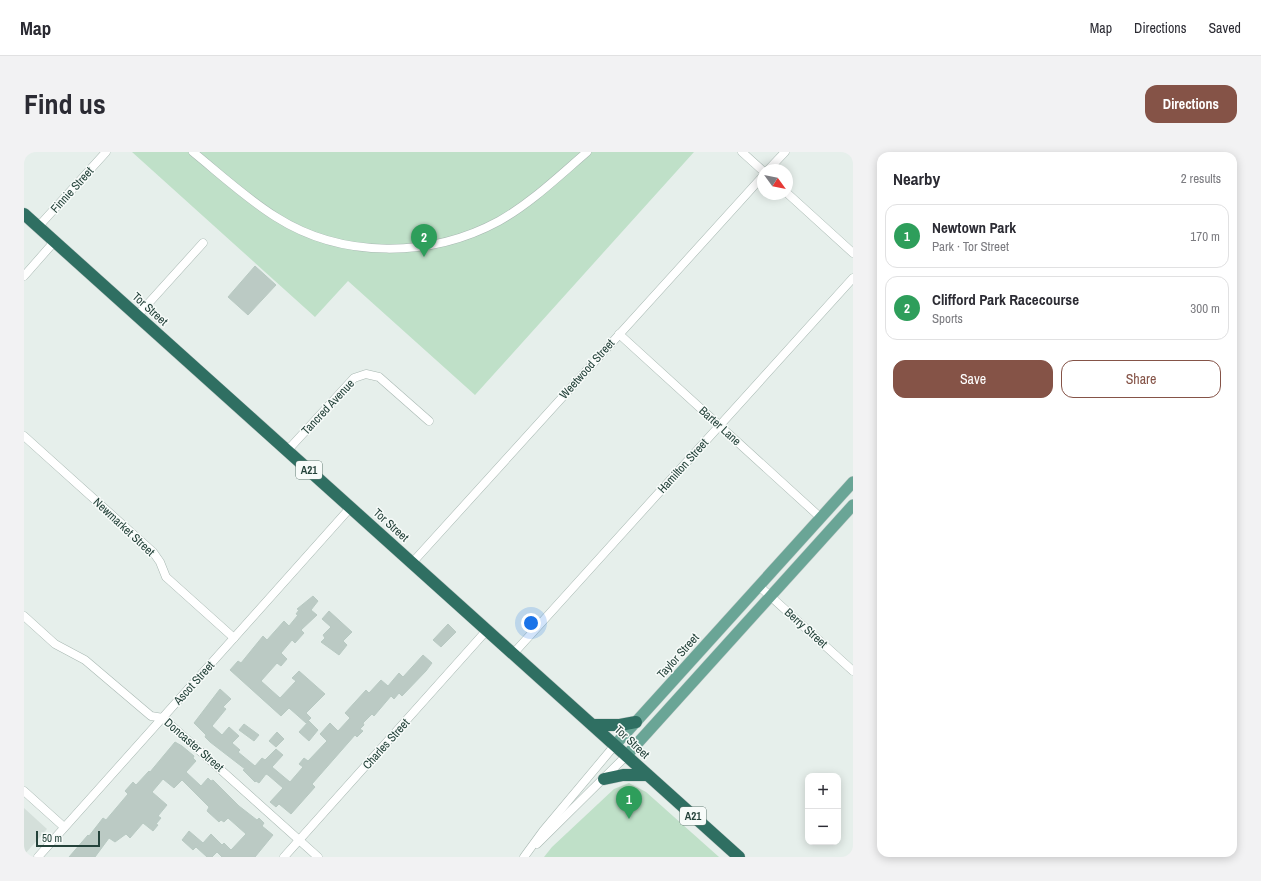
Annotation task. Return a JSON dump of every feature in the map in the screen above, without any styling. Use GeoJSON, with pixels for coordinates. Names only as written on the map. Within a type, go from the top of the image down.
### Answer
{"type":"FeatureCollection","features":[{"type":"Feature","properties":{"kind":"highway","name":"Tor Street"},"geometry":{"type":"LineString","coordinates":[[24,214],[739,857]]}},
{"type":"Feature","properties":{"kind":"highway"},"geometry":{"type":"LineString","coordinates":[[593,725],[620,725],[636,722]]}},
{"type":"Feature","properties":{"kind":"highway"},"geometry":{"type":"LineString","coordinates":[[604,778],[624,775],[647,775]]}},
{"type":"Feature","properties":{"kind":"main road","name":"Taylor Street"},"geometry":{"type":"LineString","coordinates":[[615,745],[853,482]]}},
{"type":"Feature","properties":{"kind":"main road","name":"Taylor Street"},"geometry":{"type":"LineString","coordinates":[[626,756],[853,505]]}},
{"type":"Feature","properties":{"kind":"street","name":"Finnie Street"},"geometry":{"type":"LineString","coordinates":[[38,227],[106,152]]}},
{"type":"Feature","properties":{"kind":"street"},"geometry":{"type":"LineString","coordinates":[[193,152],[261,207],[294,227],[323,239],[341,244],[359,247],[395,249],[429,245],[456,239],[499,220],[528,202],[587,152]]}},
{"type":"Feature","properties":{"kind":"street"},"geometry":{"type":"LineString","coordinates":[[742,152],[757,166]]}},
{"type":"Feature","properties":{"kind":"street"},"geometry":{"type":"LineString","coordinates":[[774,164],[785,152]]}},
{"type":"Feature","properties":{"kind":"street","name":"Weetwood Street"},"geometry":{"type":"LineString","coordinates":[[412,563],[757,183]]}},
{"type":"Feature","properties":{"kind":"street"},"geometry":{"type":"LineString","coordinates":[[793,198],[853,252]]}},
{"type":"Feature","properties":{"kind":"street"},"geometry":{"type":"LineString","coordinates":[[24,276],[54,242]]}},
{"type":"Feature","properties":{"kind":"street"},"geometry":{"type":"LineString","coordinates":[[137,316],[203,243]]}},
{"type":"Feature","properties":{"kind":"street","name":"Hamilton Street"},"geometry":{"type":"LineString","coordinates":[[513,654],[853,278]]}},
{"type":"Feature","properties":{"kind":"street","name":"Barter Lane"},"geometry":{"type":"LineString","coordinates":[[619,334],[821,518]]}},
{"type":"Feature","properties":{"kind":"street","name":"Tancred Avenue"},"geometry":{"type":"LineString","coordinates":[[287,451],[354,378],[366,374],[379,377],[428,421]]}},
{"type":"Feature","properties":{"kind":"street","name":"Newmarket Street"},"geometry":{"type":"LineString","coordinates":[[24,436],[152,552],[160,562],[166,577],[234,638]]}},
{"type":"Feature","properties":{"kind":"street","name":"Ascot Street"},"geometry":{"type":"LineString","coordinates":[[38,857],[350,508]]}},
{"type":"Feature","properties":{"kind":"street","name":"Berry Street"},"geometry":{"type":"LineString","coordinates":[[759,586],[853,671]]}},
{"type":"Feature","properties":{"kind":"street","name":"Doncaster Street"},"geometry":{"type":"LineString","coordinates":[[24,616],[55,644],[85,660],[150,716],[163,718],[318,857]]}},
{"type":"Feature","properties":{"kind":"street","name":"Charles Street"},"geometry":{"type":"LineString","coordinates":[[284,857],[487,630]]}},
{"type":"Feature","properties":{"kind":"street","name":"Taylor Street"},"geometry":{"type":"LineString","coordinates":[[526,854],[547,825],[615,745]]}},
{"type":"Feature","properties":{"kind":"street","name":"Taylor Street"},"geometry":{"type":"LineString","coordinates":[[526,854],[548,835],[626,756]]}},
{"type":"Feature","properties":{"kind":"street"},"geometry":{"type":"LineString","coordinates":[[24,791],[64,827]]}},
{"type":"Feature","properties":{"kind":"shaded area"},"geometry":{"type":"Polygon","coordinates":[[[24,808],[47,829],[24,855],[24,808]]]}},
{"type":"Feature","properties":{"kind":"green space"},"geometry":{"type":"Polygon","coordinates":[[[132,152],[694,152],[475,395],[348,281],[315,317],[132,152]]]}},
{"type":"Feature","properties":{"kind":"green space"},"geometry":{"type":"Polygon","coordinates":[[[629,783],[646,792],[719,857],[544,857],[552,847],[614,789],[629,783]]]}},
{"type":"Feature","properties":{"kind":"building"},"geometry":{"type":"Polygon","coordinates":[[[255,266],[276,285],[248,315],[228,297],[255,266]]]}},
{"type":"Feature","properties":{"kind":"building"},"geometry":{"type":"Polygon","coordinates":[[[313,596],[318,601],[311,610],[317,615],[301,630],[304,633],[295,643],[292,640],[281,653],[287,659],[281,666],[277,663],[261,681],[280,698],[296,681],[292,678],[299,671],[325,694],[306,713],[311,718],[306,723],[289,708],[281,716],[230,670],[238,661],[241,663],[263,636],[267,640],[284,621],[289,626],[298,615],[296,614],[299,610],[297,609],[313,596]]]}},
{"type":"Feature","properties":{"kind":"building"},"geometry":{"type":"Polygon","coordinates":[[[329,611],[352,632],[343,641],[347,645],[339,655],[321,642],[325,638],[323,635],[331,627],[322,619],[329,611]]]}},
{"type":"Feature","properties":{"kind":"building"},"geometry":{"type":"Polygon","coordinates":[[[448,624],[456,632],[441,647],[433,640],[448,624]]]}},
{"type":"Feature","properties":{"kind":"building"},"geometry":{"type":"Polygon","coordinates":[[[423,655],[432,663],[426,671],[402,696],[399,693],[394,699],[391,696],[374,716],[372,714],[363,723],[364,725],[360,729],[363,731],[357,737],[355,735],[312,784],[315,787],[291,814],[279,804],[276,807],[270,802],[283,788],[266,774],[259,783],[256,781],[255,782],[243,770],[245,769],[210,742],[205,737],[206,735],[194,723],[220,689],[231,699],[223,707],[226,709],[212,726],[222,735],[229,727],[239,736],[232,743],[240,750],[238,752],[255,766],[262,758],[265,760],[276,749],[283,755],[272,767],[290,782],[303,767],[299,764],[304,758],[308,761],[327,741],[320,734],[330,723],[338,731],[350,718],[345,713],[366,690],[369,693],[381,680],[388,686],[399,673],[403,677],[423,655]]]}},
{"type":"Feature","properties":{"kind":"building"},"geometry":{"type":"Polygon","coordinates":[[[309,721],[318,730],[309,741],[299,732],[309,721]]]}},
{"type":"Feature","properties":{"kind":"building"},"geometry":{"type":"Polygon","coordinates":[[[244,724],[259,735],[254,741],[239,730],[244,724]]]}},
{"type":"Feature","properties":{"kind":"building"},"geometry":{"type":"Polygon","coordinates":[[[277,732],[284,739],[276,747],[269,741],[277,732]]]}},
{"type":"Feature","properties":{"kind":"building"},"geometry":{"type":"Polygon","coordinates":[[[175,742],[194,756],[193,758],[196,761],[186,772],[201,786],[208,778],[211,781],[213,780],[239,806],[257,820],[259,818],[264,823],[262,826],[273,835],[255,857],[222,857],[217,852],[212,857],[207,857],[196,847],[193,850],[182,840],[189,831],[203,843],[211,834],[222,845],[224,843],[231,850],[246,834],[228,818],[224,822],[221,820],[219,822],[207,811],[209,807],[182,780],[174,788],[163,779],[152,792],[167,805],[158,816],[161,818],[153,831],[143,823],[130,838],[126,834],[115,842],[109,838],[95,857],[69,857],[88,835],[89,836],[103,818],[106,820],[128,794],[125,791],[133,782],[136,785],[149,771],[150,772],[175,742]]]}},
{"type":"Feature","properties":{"kind":"place","name":"Clifford Park Racecourse"},"geometry":{"type":"Point","coordinates":[424,257]}},
{"type":"Feature","properties":{"kind":"place","name":"Newtown Park"},"geometry":{"type":"Point","coordinates":[629,819]}}]}
